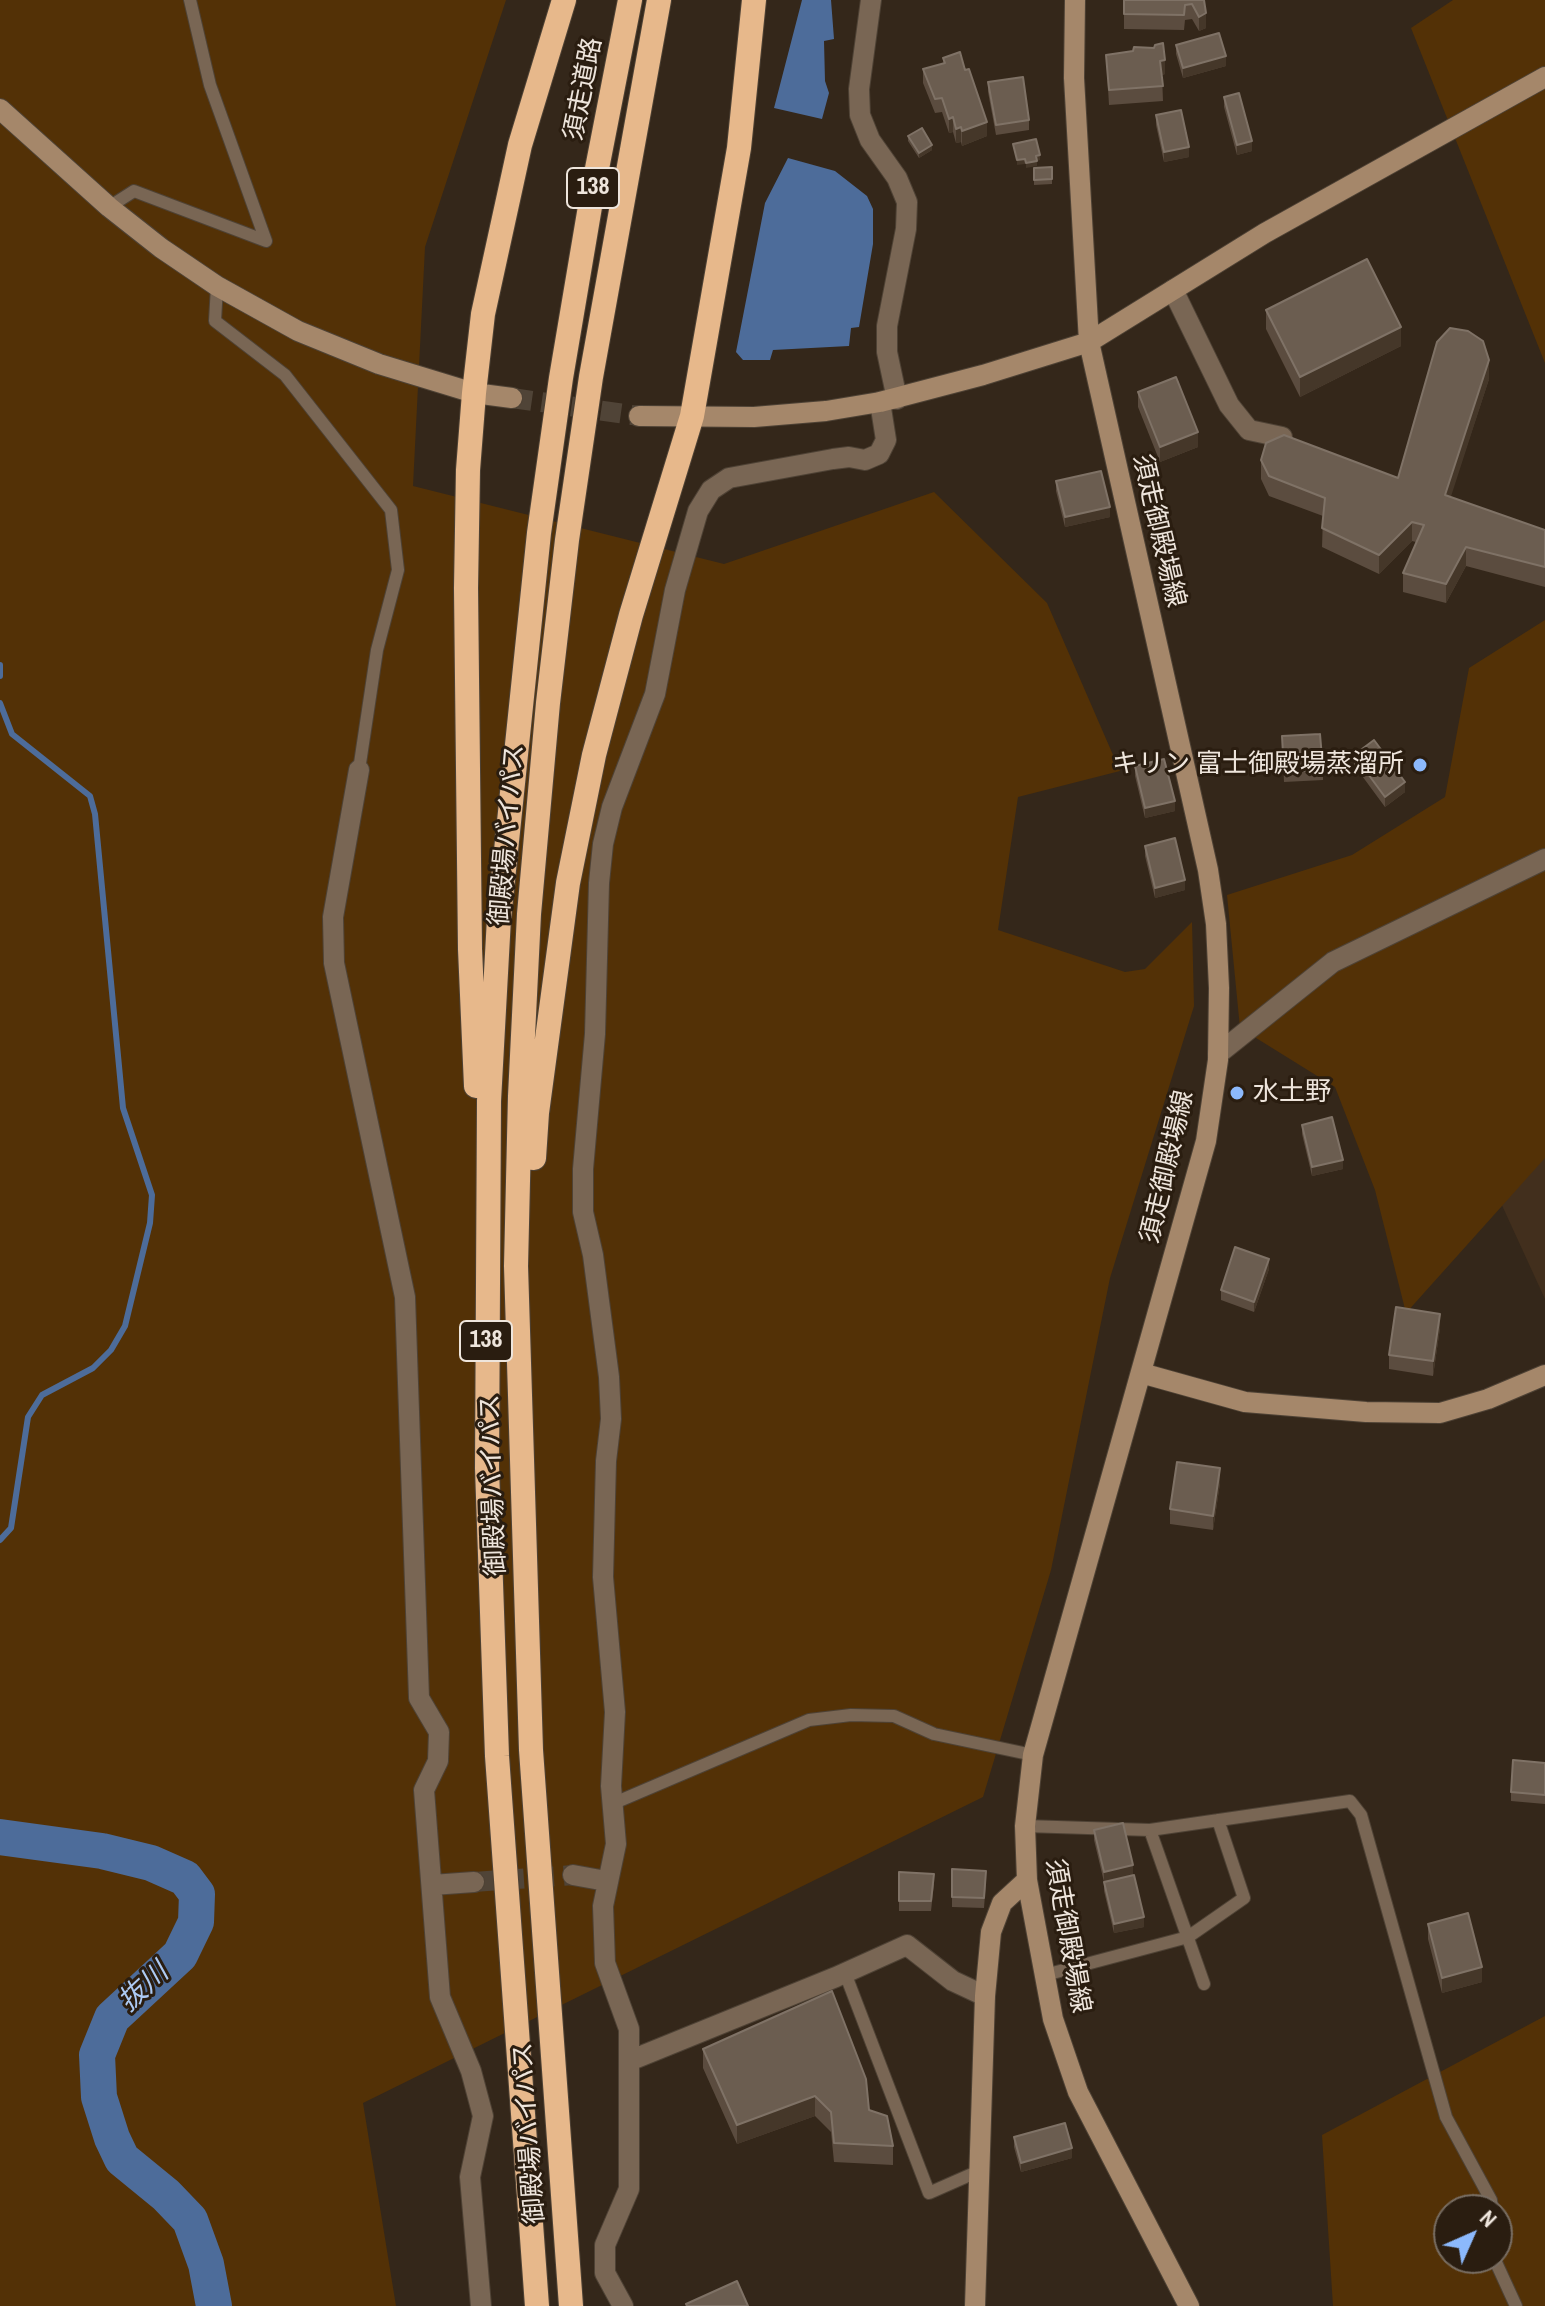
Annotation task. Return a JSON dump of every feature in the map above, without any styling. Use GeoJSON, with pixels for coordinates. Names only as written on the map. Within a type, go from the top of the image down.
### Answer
{"type":"FeatureCollection","features":[{"type":"Feature","properties":{"kind":"highway"},"geometry":{"type":"LineString","coordinates":[[486,1348],[470,949],[466,588],[468,470],[483,314],[520,145],[564,0]]}},
{"type":"Feature","properties":{"kind":"highway","name":"須走道路"},"geometry":{"type":"LineString","coordinates":[[561,378],[593,189],[630,0]]}},
{"type":"Feature","properties":{"kind":"highway","name":"御殿場バイパス"},"geometry":{"type":"LineString","coordinates":[[571,2306],[531,1750],[519,1420],[516,1266],[529,914],[551,673],[591,377],[659,0]]}},
{"type":"Feature","properties":{"kind":"highway"},"geometry":{"type":"LineString","coordinates":[[519,1420],[537,1113],[568,883],[594,755],[627,629],[692,416],[739,148],[754,0]]}},
{"type":"Feature","properties":{"kind":"highway","name":"御殿場バイパス"},"geometry":{"type":"LineString","coordinates":[[537,2306],[497,1756],[486,1348],[489,1101],[499,918],[537,548],[561,378]]}},
{"type":"Feature","properties":{"kind":"street"},"geometry":{"type":"LineString","coordinates":[[623,2306],[605,2273],[605,2245],[629,2189],[629,2029],[605,1963],[603,1906],[616,1844],[612,1804],[615,1712],[603,1577],[602,1528],[611,1419],[609,1377],[593,1255],[583,1212],[603,844],[612,807],[655,694],[675,590],[698,511],[711,490],[729,478],[833,459],[849,457],[865,460],[879,454],[886,440],[889,401],[887,326],[904,242],[907,202],[897,178],[870,140],[860,115],[859,89],[871,0]]}},
{"type":"Feature","properties":{"kind":"street","name":"須走御殿場線"},"geometry":{"type":"LineString","coordinates":[[1075,0],[1074,78],[1089,342],[1208,870],[1216,924],[1218,1054],[1206,1141],[1033,1755],[1025,1826],[1027,1880],[1053,2019],[1078,2092],[1189,2306]]}},
{"type":"Feature","properties":{"kind":"street"},"geometry":{"type":"LineString","coordinates":[[639,416],[754,417],[826,411],[889,401],[1089,342],[1265,233],[1545,77]]}},
{"type":"Feature","properties":{"kind":"street"},"geometry":{"type":"LineString","coordinates":[[0,109],[109,207],[217,286],[298,331],[379,364],[474,393],[512,398]]}},
{"type":"Feature","properties":{"kind":"street"},"geometry":{"type":"LineString","coordinates":[[1173,290],[1229,405],[1249,430],[1282,437]]}},
{"type":"Feature","properties":{"kind":"street"},"geometry":{"type":"LineString","coordinates":[[359,770],[333,917],[334,963],[405,1297],[419,1698],[439,1732],[438,1761],[424,1790],[440,1997],[471,2071],[483,2116],[470,2177],[481,2306]]}},
{"type":"Feature","properties":{"kind":"street"},"geometry":{"type":"LineString","coordinates":[[1218,1054],[1333,962],[1545,859]]}},
{"type":"Feature","properties":{"kind":"street"},"geometry":{"type":"LineString","coordinates":[[1141,1373],[1245,1402],[1366,1412],[1440,1413],[1488,1399],[1545,1375]]}},
{"type":"Feature","properties":{"kind":"street"},"geometry":{"type":"LineString","coordinates":[[573,1875],[606,1881]]}},
{"type":"Feature","properties":{"kind":"street"},"geometry":{"type":"LineString","coordinates":[[975,2306],[985,1996],[991,1932],[1002,1903],[1027,1880]]}},
{"type":"Feature","properties":{"kind":"street"},"geometry":{"type":"LineString","coordinates":[[432,1885],[474,1882]]}},
{"type":"Feature","properties":{"kind":"street"},"geometry":{"type":"LineString","coordinates":[[629,2061],[907,1945],[953,1981],[985,1996]]}},
{"type":"Feature","properties":{"kind":"lane"},"geometry":{"type":"LineString","coordinates":[[109,207],[134,191],[266,241],[210,85],[190,0]]}},
{"type":"Feature","properties":{"kind":"lane"},"geometry":{"type":"LineString","coordinates":[[217,286],[215,321],[285,375],[391,510],[398,570],[377,650],[359,770]]}},
{"type":"Feature","properties":{"kind":"lane"},"geometry":{"type":"LineString","coordinates":[[612,1804],[809,1720],[851,1715],[894,1716],[934,1734],[1033,1755]]}},
{"type":"Feature","properties":{"kind":"lane"},"geometry":{"type":"LineString","coordinates":[[1025,1826],[1150,1830],[1350,1801],[1361,1815],[1446,2117],[1488,2194]]}},
{"type":"Feature","properties":{"kind":"lane"},"geometry":{"type":"LineString","coordinates":[[1045,1975],[1188,1937],[1244,1898],[1218,1820]]}},
{"type":"Feature","properties":{"kind":"lane"},"geometry":{"type":"LineString","coordinates":[[1150,1830],[1204,1984]]}},
{"type":"Feature","properties":{"kind":"lane"},"geometry":{"type":"LineString","coordinates":[[845,1973],[929,2193],[979,2171]]}},
{"type":"Feature","properties":{"kind":"lane"},"geometry":{"type":"LineString","coordinates":[[1501,2274],[1516,2306]]}},
{"type":"Feature","properties":{"kind":"shaded area"},"geometry":{"type":"Polygon","coordinates":[[[0,0],[506,0],[425,247],[413,486],[724,564],[934,492],[1047,603],[1120,771],[1018,797],[998,930],[1125,972],[1145,969],[1192,922],[1194,1006],[1110,1278],[1051,1570],[983,1797],[363,2103],[396,2306],[0,2306],[0,0]]]}},
{"type":"Feature","properties":{"kind":"shaded area"},"geometry":{"type":"Polygon","coordinates":[[[1453,0],[1545,0],[1545,363],[1411,28],[1453,0]]]}},
{"type":"Feature","properties":{"kind":"shaded area"},"geometry":{"type":"Polygon","coordinates":[[[1545,620],[1545,1158],[1406,1313],[1375,1190],[1335,1087],[1240,1028],[1227,895],[1352,855],[1445,797],[1469,668],[1545,620]]]}},
{"type":"Feature","properties":{"kind":"shaded area"},"geometry":{"type":"Polygon","coordinates":[[[1545,1137],[1545,1299],[1489,1177],[1545,1137]]]}},
{"type":"Feature","properties":{"kind":"shaded area"},"geometry":{"type":"Polygon","coordinates":[[[1545,2016],[1545,2306],[1333,2306],[1322,2135],[1545,2016]]]}},
{"type":"Feature","properties":{"kind":"water"},"geometry":{"type":"Polygon","coordinates":[[[802,0],[831,0],[834,39],[824,41],[825,81],[829,93],[822,119],[774,108],[802,0]]]}},
{"type":"Feature","properties":{"kind":"water"},"geometry":{"type":"Polygon","coordinates":[[[788,158],[835,171],[867,196],[873,209],[873,244],[859,327],[851,328],[849,346],[773,350],[770,360],[743,360],[736,352],[765,203],[788,158]]]}},
{"type":"Feature","properties":{"kind":"building"},"geometry":{"type":"Polygon","coordinates":[[[1124,0],[1204,0],[1206,13],[1199,17],[1192,4],[1185,5],[1184,15],[1124,14],[1124,0]]]}},
{"type":"Feature","properties":{"kind":"building"},"geometry":{"type":"Polygon","coordinates":[[[1219,33],[1226,56],[1183,68],[1176,45],[1219,33]]]}},
{"type":"Feature","properties":{"kind":"building"},"geometry":{"type":"Polygon","coordinates":[[[1163,43],[1165,60],[1160,61],[1163,86],[1109,90],[1106,55],[1133,51],[1134,47],[1154,48],[1163,43]]]}},
{"type":"Feature","properties":{"kind":"building"},"geometry":{"type":"Polygon","coordinates":[[[960,52],[987,122],[962,131],[961,127],[956,129],[953,117],[949,119],[942,98],[935,99],[923,69],[945,63],[943,58],[960,52]]]}},
{"type":"Feature","properties":{"kind":"building"},"geometry":{"type":"Polygon","coordinates":[[[1023,77],[1029,120],[996,125],[988,82],[1023,77]]]}},
{"type":"Feature","properties":{"kind":"building"},"geometry":{"type":"Polygon","coordinates":[[[1239,93],[1252,141],[1237,145],[1224,97],[1239,93]]]}},
{"type":"Feature","properties":{"kind":"building"},"geometry":{"type":"Polygon","coordinates":[[[1181,110],[1189,147],[1164,152],[1156,115],[1181,110]]]}},
{"type":"Feature","properties":{"kind":"building"},"geometry":{"type":"Polygon","coordinates":[[[922,128],[932,145],[919,153],[908,136],[922,128]]]}},
{"type":"Feature","properties":{"kind":"building"},"geometry":{"type":"Polygon","coordinates":[[[1036,139],[1040,155],[1036,156],[1037,161],[1026,163],[1025,159],[1017,160],[1013,144],[1036,139]]]}},
{"type":"Feature","properties":{"kind":"building"},"geometry":{"type":"Polygon","coordinates":[[[1052,167],[1052,179],[1034,180],[1034,168],[1052,167]]]}},
{"type":"Feature","properties":{"kind":"building"},"geometry":{"type":"Polygon","coordinates":[[[1367,259],[1401,327],[1300,377],[1266,310],[1367,259]]]}},
{"type":"Feature","properties":{"kind":"building"},"geometry":{"type":"Polygon","coordinates":[[[1450,328],[1468,331],[1483,341],[1489,360],[1445,495],[1545,530],[1545,567],[1466,547],[1446,584],[1403,573],[1424,525],[1412,522],[1379,555],[1322,528],[1325,498],[1269,476],[1261,460],[1266,443],[1284,435],[1398,478],[1437,342],[1450,328]]]}},
{"type":"Feature","properties":{"kind":"building"},"geometry":{"type":"Polygon","coordinates":[[[1176,377],[1198,432],[1160,447],[1138,392],[1176,377]]]}},
{"type":"Feature","properties":{"kind":"building"},"geometry":{"type":"Polygon","coordinates":[[[1101,471],[1110,507],[1065,517],[1056,481],[1101,471]]]}},
{"type":"Feature","properties":{"kind":"building"},"geometry":{"type":"Polygon","coordinates":[[[1320,734],[1323,770],[1284,772],[1282,736],[1320,734]]]}},
{"type":"Feature","properties":{"kind":"building"},"geometry":{"type":"Polygon","coordinates":[[[1374,740],[1405,782],[1385,797],[1354,755],[1374,740]]]}},
{"type":"Feature","properties":{"kind":"building"},"geometry":{"type":"Polygon","coordinates":[[[1164,759],[1175,801],[1145,808],[1135,766],[1164,759]]]}},
{"type":"Feature","properties":{"kind":"building"},"geometry":{"type":"Polygon","coordinates":[[[1175,838],[1185,880],[1155,888],[1145,846],[1175,838]]]}},
{"type":"Feature","properties":{"kind":"building"},"geometry":{"type":"Polygon","coordinates":[[[1332,1117],[1343,1160],[1312,1167],[1302,1125],[1332,1117]]]}},
{"type":"Feature","properties":{"kind":"building"},"geometry":{"type":"Polygon","coordinates":[[[1235,1247],[1269,1259],[1254,1302],[1221,1290],[1235,1247]]]}},
{"type":"Feature","properties":{"kind":"building"},"geometry":{"type":"Polygon","coordinates":[[[1396,1307],[1440,1314],[1433,1361],[1389,1355],[1396,1307]]]}},
{"type":"Feature","properties":{"kind":"building"},"geometry":{"type":"Polygon","coordinates":[[[1177,1462],[1220,1468],[1213,1516],[1170,1509],[1177,1462]]]}},
{"type":"Feature","properties":{"kind":"building"},"geometry":{"type":"Polygon","coordinates":[[[1513,1760],[1545,1763],[1545,1795],[1511,1792],[1513,1760]]]}},
{"type":"Feature","properties":{"kind":"building"},"geometry":{"type":"Polygon","coordinates":[[[1123,1823],[1133,1865],[1104,1872],[1094,1830],[1123,1823]]]}},
{"type":"Feature","properties":{"kind":"building"},"geometry":{"type":"Polygon","coordinates":[[[952,1869],[986,1871],[984,1898],[952,1897],[952,1869]]]}},
{"type":"Feature","properties":{"kind":"building"},"geometry":{"type":"Polygon","coordinates":[[[899,1872],[934,1874],[931,1901],[899,1901],[899,1872]]]}},
{"type":"Feature","properties":{"kind":"building"},"geometry":{"type":"Polygon","coordinates":[[[1134,1875],[1144,1917],[1114,1924],[1104,1882],[1134,1875]]]}},
{"type":"Feature","properties":{"kind":"building"},"geometry":{"type":"Polygon","coordinates":[[[1468,1913],[1482,1967],[1442,1978],[1428,1924],[1468,1913]]]}},
{"type":"Feature","properties":{"kind":"building"},"geometry":{"type":"Polygon","coordinates":[[[832,1991],[866,2079],[869,2110],[887,2116],[893,2146],[834,2143],[831,2112],[815,2096],[737,2125],[703,2049],[832,1991]]]}},
{"type":"Feature","properties":{"kind":"building"},"geometry":{"type":"Polygon","coordinates":[[[1065,2123],[1072,2148],[1021,2163],[1014,2137],[1065,2123]]]}},
{"type":"Feature","properties":{"kind":"building"},"geometry":{"type":"Polygon","coordinates":[[[737,2281],[748,2306],[686,2304],[737,2281]]]}},
{"type":"Feature","properties":{"kind":"waterway"},"geometry":{"type":"LineString","coordinates":[[0,665],[0,676]]}},
{"type":"Feature","properties":{"kind":"waterway"},"geometry":{"type":"LineString","coordinates":[[0,703],[12,734],[90,796],[95,814],[123,1108],[152,1195],[150,1223],[125,1326],[111,1350],[93,1368],[42,1395],[28,1417],[11,1528],[0,1540]]}},
{"type":"Feature","properties":{"kind":"waterway","name":"抜川"},"geometry":{"type":"LineString","coordinates":[[0,1837],[102,1851],[151,1863],[185,1878],[197,1894],[196,1922],[180,1955],[112,2018],[97,2055],[99,2097],[112,2138],[122,2159],[166,2195],[190,2220],[206,2264],[214,2306]]}},
{"type":"Feature","properties":{"kind":"tunnel"},"geometry":{"type":"LineString","coordinates":[[512,398],[639,416]]}},
{"type":"Feature","properties":{"kind":"tunnel"},"geometry":{"type":"LineString","coordinates":[[474,1882],[573,1875]]}},
{"type":"Feature","properties":{"kind":"place","name":"キリン 富士御殿場蒸溜所"},"geometry":{"type":"Point","coordinates":[1420,765]}},
{"type":"Feature","properties":{"kind":"place","name":"水土野"},"geometry":{"type":"Point","coordinates":[1237,1093]}}]}
